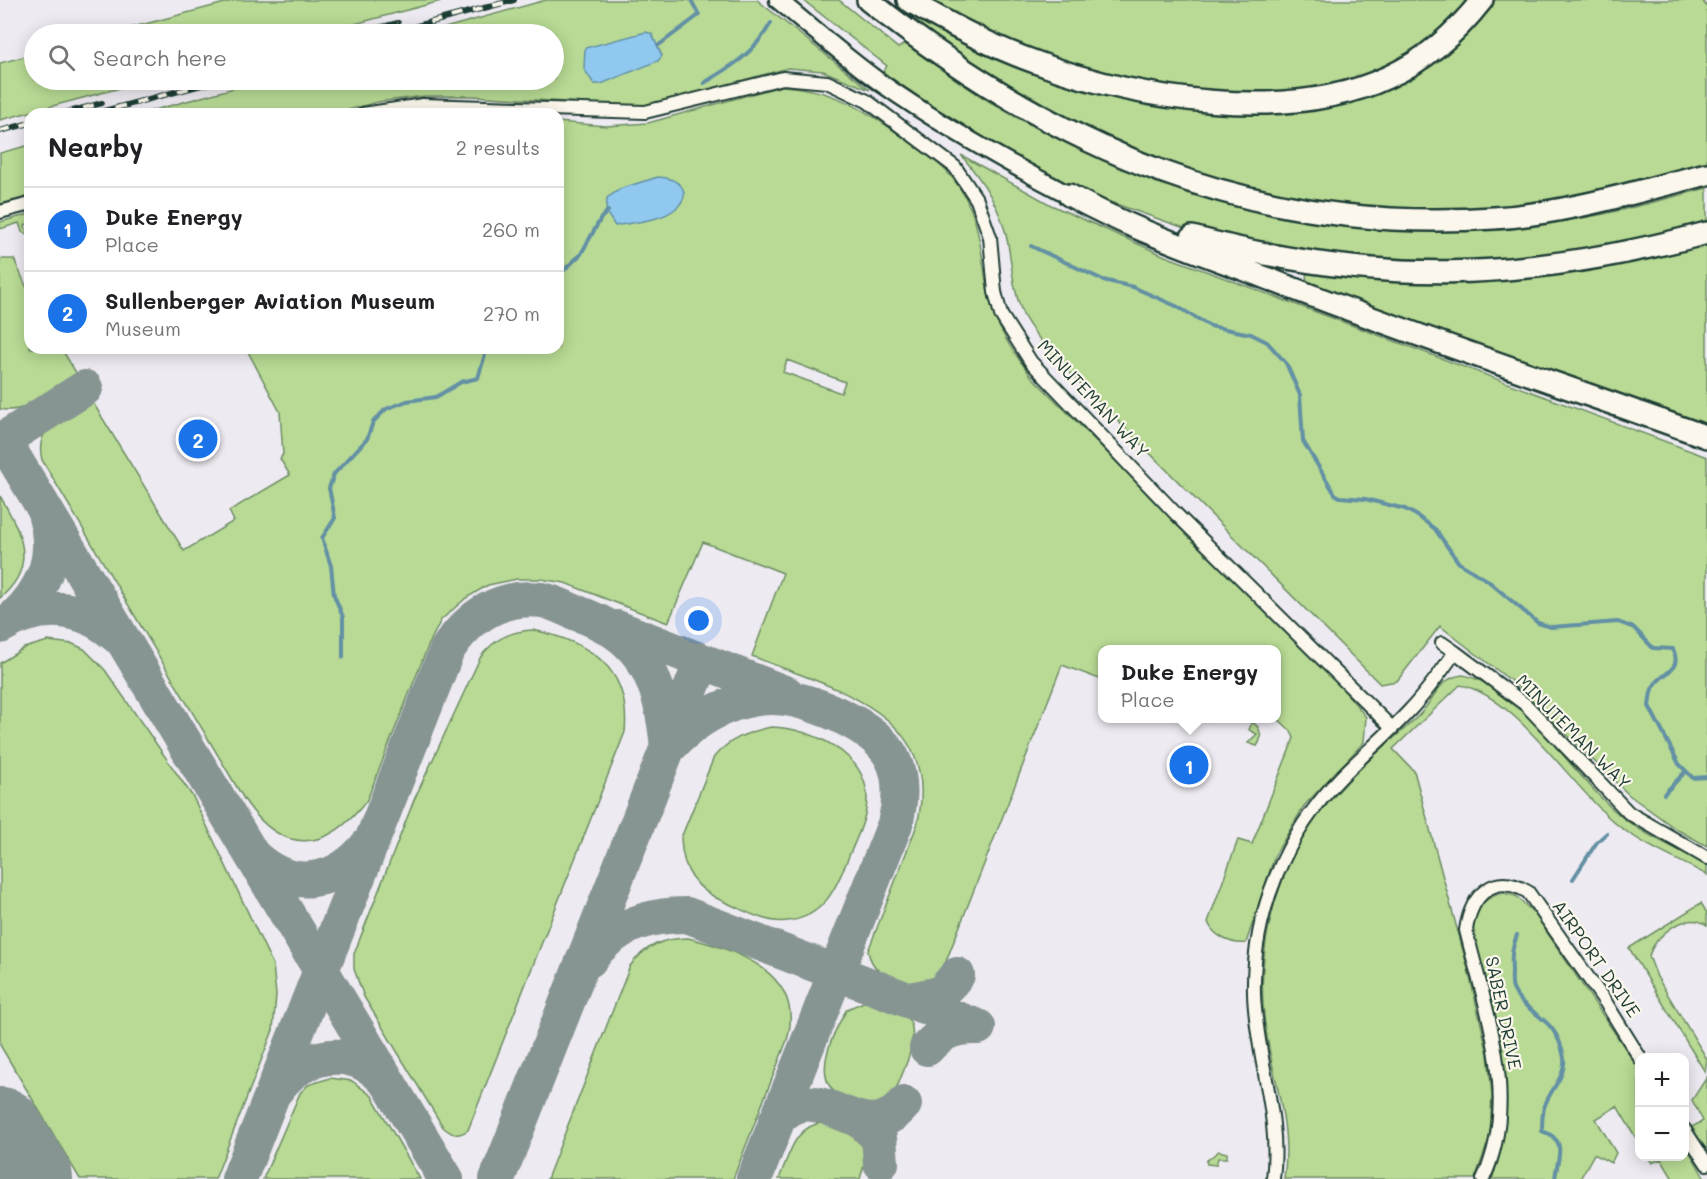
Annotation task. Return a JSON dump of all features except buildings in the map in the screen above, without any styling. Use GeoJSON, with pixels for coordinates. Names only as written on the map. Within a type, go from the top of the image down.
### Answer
{"type":"FeatureCollection","features":[{"type":"Feature","properties":{"kind":"highway"},"geometry":{"type":"LineString","coordinates":[[868,0],[912,35],[970,75],[1082,139],[1185,181],[1272,204],[1392,220],[1496,218],[1577,207],[1707,174]]}},
{"type":"Feature","properties":{"kind":"highway"},"geometry":{"type":"LineString","coordinates":[[908,0],[954,27],[994,46],[1039,64],[1088,79],[1185,98],[1287,102],[1341,94],[1389,77],[1432,50],[1452,34],[1482,0]]}},
{"type":"Feature","properties":{"kind":"highway"},"geometry":{"type":"LineString","coordinates":[[1069,195],[1184,236],[1307,264],[1381,271],[1425,273],[1516,270],[1612,256],[1707,233]]}},
{"type":"Feature","properties":{"kind":"highway"},"geometry":{"type":"LineString","coordinates":[[1069,195],[1106,216],[1146,234],[1707,437]]}},
{"type":"Feature","properties":{"kind":"main road"},"geometry":{"type":"LineString","coordinates":[[778,0],[879,81],[939,122],[1002,160],[1069,195]]}},
{"type":"Feature","properties":{"kind":"street","name":"MINUTEMAN WAY"},"geometry":{"type":"LineString","coordinates":[[564,109],[645,112],[783,78],[827,82],[867,101],[955,167],[977,200],[990,237],[995,292],[1001,315],[1031,362],[1177,515],[1392,728]]}},
{"type":"Feature","properties":{"kind":"street","name":"MINUTEMAN WAY"},"geometry":{"type":"LineString","coordinates":[[403,108],[423,105],[532,108]]}},
{"type":"Feature","properties":{"kind":"street"},"geometry":{"type":"LineString","coordinates":[[0,212],[24,206]]}},
{"type":"Feature","properties":{"kind":"street","name":"MINUTEMAN WAY"},"geometry":{"type":"LineString","coordinates":[[1442,643],[1526,705],[1629,813],[1707,858]]}},
{"type":"Feature","properties":{"kind":"street"},"geometry":{"type":"LineString","coordinates":[[1273,1179],[1275,1120],[1260,1048],[1254,993],[1257,941],[1262,917],[1288,851],[1310,815],[1341,777],[1410,710],[1455,652]]}},
{"type":"Feature","properties":{"kind":"street","name":"SABER DRIVE"},"geometry":{"type":"LineString","coordinates":[[1484,1179],[1498,1133],[1500,1090],[1497,1061],[1466,930],[1468,913],[1478,897],[1490,887],[1503,883],[1516,885]]}},
{"type":"Feature","properties":{"kind":"street","name":"AIRPORT DRIVE"},"geometry":{"type":"LineString","coordinates":[[1516,885],[1528,892],[1606,1003],[1637,1053]]}},
{"type":"Feature","properties":{"kind":"street"},"geometry":{"type":"LineString","coordinates":[[1689,1137],[1707,1164]]}},
{"type":"Feature","properties":{"kind":"green space"},"geometry":{"type":"Polygon","coordinates":[[[236,0],[445,0],[355,24],[145,24],[236,0]]]}},
{"type":"Feature","properties":{"kind":"green space"},"geometry":{"type":"Polygon","coordinates":[[[546,0],[757,0],[870,90],[823,71],[788,68],[644,107],[473,96],[425,96],[377,102],[356,108],[162,108],[227,90],[564,90],[564,24],[459,24],[546,0]]]}},
{"type":"Feature","properties":{"kind":"green space"},"geometry":{"type":"Polygon","coordinates":[[[803,0],[839,0],[898,48],[904,44],[909,45],[995,105],[1063,142],[1134,172],[1207,197],[1281,215],[1357,226],[1434,231],[1511,228],[1588,217],[1707,188],[1707,224],[1663,236],[1512,262],[1374,263],[1190,230],[1096,197],[1035,168],[968,131],[883,72],[887,66],[803,0]]]}},
{"type":"Feature","properties":{"kind":"green space"},"geometry":{"type":"Polygon","coordinates":[[[924,0],[1471,0],[1423,45],[1369,74],[1309,90],[1246,94],[1181,89],[1117,77],[1054,59],[987,35],[924,0]]]}},
{"type":"Feature","properties":{"kind":"green space"},"geometry":{"type":"Polygon","coordinates":[[[1491,0],[1702,0],[1707,7],[1707,167],[1567,200],[1476,209],[1405,208],[1334,202],[1264,190],[1195,172],[1128,148],[1063,119],[989,77],[915,23],[919,16],[1096,89],[1353,99],[1491,0]]]}},
{"type":"Feature","properties":{"kind":"green space"},"geometry":{"type":"Polygon","coordinates":[[[24,57],[24,90],[112,90],[45,108],[24,108],[24,114],[0,120],[0,63],[24,57]]]}},
{"type":"Feature","properties":{"kind":"green space"},"geometry":{"type":"Polygon","coordinates":[[[781,86],[797,87],[838,98],[877,119],[932,158],[954,180],[963,193],[975,221],[989,297],[996,319],[1012,349],[1032,377],[1343,689],[1366,717],[1364,742],[1304,806],[1275,855],[1246,943],[1235,943],[1224,938],[1210,927],[1208,922],[1238,840],[1252,844],[1294,738],[1291,731],[1281,722],[1281,645],[1098,645],[1098,678],[1062,665],[943,969],[934,977],[923,982],[900,982],[879,971],[868,951],[917,825],[921,787],[914,756],[898,731],[875,710],[816,680],[752,656],[783,573],[703,542],[668,623],[565,583],[541,579],[517,579],[488,585],[466,598],[441,620],[428,646],[367,800],[352,818],[336,830],[321,838],[305,841],[289,838],[274,831],[259,818],[244,799],[42,460],[40,448],[42,438],[47,430],[62,417],[92,401],[184,551],[234,521],[229,511],[290,475],[280,459],[283,454],[280,412],[249,354],[564,354],[564,122],[606,126],[648,123],[781,86]],[[787,360],[783,372],[841,393],[845,382],[787,360]]]}},
{"type":"Feature","properties":{"kind":"green space"},"geometry":{"type":"Polygon","coordinates":[[[24,147],[24,198],[0,204],[0,153],[24,147]]]}},
{"type":"Feature","properties":{"kind":"green space"},"geometry":{"type":"Polygon","coordinates":[[[961,155],[1051,205],[1165,256],[1707,457],[1707,846],[1676,829],[1629,795],[1515,684],[1440,626],[1397,681],[1380,684],[1054,357],[1036,335],[1028,324],[1019,303],[1005,231],[996,207],[984,185],[961,155]]]}},
{"type":"Feature","properties":{"kind":"green space"},"geometry":{"type":"Polygon","coordinates":[[[24,216],[24,233],[19,223],[0,229],[0,222],[24,216]]]}},
{"type":"Feature","properties":{"kind":"green space"},"geometry":{"type":"Polygon","coordinates":[[[1707,241],[1707,430],[1346,299],[1307,281],[1306,274],[1337,274],[1707,241]]]}},
{"type":"Feature","properties":{"kind":"green space"},"geometry":{"type":"Polygon","coordinates":[[[0,259],[14,259],[24,282],[24,354],[65,354],[77,374],[30,405],[10,410],[0,409],[0,259]]]}},
{"type":"Feature","properties":{"kind":"green space"},"geometry":{"type":"Polygon","coordinates":[[[0,496],[20,536],[23,561],[12,586],[0,598],[0,496]]]}},
{"type":"Feature","properties":{"kind":"green space"},"geometry":{"type":"Polygon","coordinates":[[[533,630],[572,642],[603,662],[614,675],[621,691],[625,710],[625,732],[468,1130],[455,1134],[443,1127],[364,997],[354,969],[354,954],[414,800],[480,658],[503,637],[533,630]]]}},
{"type":"Feature","properties":{"kind":"green space"},"geometry":{"type":"Polygon","coordinates":[[[48,641],[73,644],[84,649],[105,670],[193,797],[273,965],[276,995],[273,1030],[215,1179],[80,1179],[0,1045],[0,663],[24,648],[48,641]]]}},
{"type":"Feature","properties":{"kind":"green space"},"geometry":{"type":"Polygon","coordinates":[[[1463,675],[1483,682],[1504,695],[1524,713],[1616,812],[1648,834],[1707,865],[1707,875],[1625,831],[1598,807],[1542,744],[1501,705],[1480,692],[1460,685],[1393,749],[1414,771],[1468,969],[1488,1054],[1492,1096],[1490,1136],[1475,1179],[1284,1179],[1286,1140],[1284,1122],[1269,1050],[1263,1006],[1264,953],[1275,901],[1295,852],[1317,817],[1371,758],[1418,716],[1443,684],[1463,675]]]}},
{"type":"Feature","properties":{"kind":"green space"},"geometry":{"type":"Polygon","coordinates":[[[1253,723],[1260,733],[1257,746],[1248,743],[1257,734],[1249,730],[1253,723]]]}},
{"type":"Feature","properties":{"kind":"green space"},"geometry":{"type":"Polygon","coordinates":[[[771,727],[803,732],[834,746],[858,768],[865,783],[867,799],[861,828],[834,889],[820,907],[801,918],[788,921],[772,921],[756,916],[707,893],[693,879],[684,861],[682,850],[681,838],[714,757],[726,745],[740,737],[771,727]]]}},
{"type":"Feature","properties":{"kind":"green space"},"geometry":{"type":"Polygon","coordinates":[[[1504,893],[1516,896],[1534,913],[1635,1063],[1635,1136],[1617,1106],[1596,1119],[1616,1153],[1611,1163],[1594,1154],[1580,1179],[1492,1179],[1500,1153],[1504,1128],[1506,1103],[1504,1078],[1495,1027],[1471,929],[1480,907],[1493,897],[1504,893]]]}},
{"type":"Feature","properties":{"kind":"green space"},"geometry":{"type":"Polygon","coordinates":[[[1701,903],[1707,913],[1707,925],[1698,921],[1690,921],[1672,927],[1658,940],[1649,956],[1657,977],[1707,1059],[1705,1072],[1629,948],[1701,903]]]}},
{"type":"Feature","properties":{"kind":"green space"},"geometry":{"type":"Polygon","coordinates":[[[688,938],[747,958],[764,969],[777,982],[787,998],[790,1017],[787,1040],[733,1179],[547,1179],[630,966],[642,953],[655,944],[688,938]]]}},
{"type":"Feature","properties":{"kind":"green space"},"geometry":{"type":"Polygon","coordinates":[[[866,1001],[895,1009],[910,1022],[913,1031],[909,1055],[895,1091],[885,1101],[872,1105],[850,1101],[837,1094],[829,1085],[825,1073],[829,1046],[847,1009],[866,1001]]]}},
{"type":"Feature","properties":{"kind":"green space"},"geometry":{"type":"Polygon","coordinates":[[[1707,1077],[1707,1154],[1690,1128],[1703,1121],[1692,1100],[1707,1077]]]}},
{"type":"Feature","properties":{"kind":"green space"},"geometry":{"type":"Polygon","coordinates":[[[330,1078],[352,1081],[372,1096],[420,1179],[263,1179],[300,1093],[308,1085],[330,1078]]]}},
{"type":"Feature","properties":{"kind":"green space"},"geometry":{"type":"Polygon","coordinates":[[[826,1122],[845,1128],[861,1139],[866,1158],[860,1179],[779,1179],[790,1150],[800,1134],[815,1124],[826,1122]]]}},
{"type":"Feature","properties":{"kind":"green space"},"geometry":{"type":"Polygon","coordinates":[[[1219,1151],[1227,1153],[1227,1158],[1218,1158],[1216,1165],[1207,1164],[1206,1161],[1219,1151]]]}},
{"type":"Feature","properties":{"kind":"green space"},"geometry":{"type":"Polygon","coordinates":[[[1689,1151],[1705,1179],[1673,1179],[1662,1161],[1689,1161],[1689,1151]]]}},
{"type":"Feature","properties":{"kind":"water"},"geometry":{"type":"Polygon","coordinates":[[[646,32],[652,34],[662,56],[658,61],[601,84],[594,84],[584,69],[585,48],[646,32]]]}},
{"type":"Feature","properties":{"kind":"water"},"geometry":{"type":"Polygon","coordinates":[[[658,177],[672,180],[682,187],[684,197],[681,203],[662,216],[615,226],[606,212],[607,198],[622,188],[658,177]]]}},
{"type":"Feature","properties":{"kind":"waterway"},"geometry":{"type":"LineString","coordinates":[[659,45],[699,15],[691,0]]}},
{"type":"Feature","properties":{"kind":"waterway"},"geometry":{"type":"LineString","coordinates":[[704,83],[750,51],[771,23]]}},
{"type":"Feature","properties":{"kind":"waterway"},"geometry":{"type":"LineString","coordinates":[[564,270],[581,254],[601,218],[608,211]]}},
{"type":"Feature","properties":{"kind":"waterway"},"geometry":{"type":"LineString","coordinates":[[1031,246],[1103,280],[1133,287],[1176,306],[1210,326],[1251,334],[1267,342],[1286,363],[1300,395],[1303,441],[1335,494],[1340,497],[1365,499],[1405,509],[1416,515],[1435,529],[1459,563],[1487,580],[1538,623],[1551,627],[1618,622],[1634,628],[1653,648],[1673,649],[1675,656],[1673,667],[1653,687],[1649,706],[1679,764],[1693,778],[1707,777]]}},
{"type":"Feature","properties":{"kind":"waterway"},"geometry":{"type":"LineString","coordinates":[[343,657],[343,617],[334,595],[331,566],[322,538],[335,518],[329,488],[334,474],[367,439],[373,422],[386,409],[407,401],[436,397],[461,382],[478,378],[485,354]]}},
{"type":"Feature","properties":{"kind":"waterway"},"geometry":{"type":"LineString","coordinates":[[1664,794],[1686,771]]}},
{"type":"Feature","properties":{"kind":"waterway"},"geometry":{"type":"LineString","coordinates":[[1573,879],[1597,842],[1607,833]]}},
{"type":"Feature","properties":{"kind":"waterway"},"geometry":{"type":"LineString","coordinates":[[1517,935],[1512,956],[1513,989],[1518,998],[1555,1032],[1564,1058],[1560,1078],[1546,1102],[1542,1120],[1542,1131],[1556,1139],[1559,1145],[1555,1179]]}},
{"type":"Feature","properties":{"kind":"taxiway"},"geometry":{"type":"LineString","coordinates":[[1,441],[85,388]]}},
{"type":"Feature","properties":{"kind":"taxiway"},"geometry":{"type":"LineString","coordinates":[[0,440],[11,453],[446,1179]]}},
{"type":"Feature","properties":{"kind":"taxiway"},"geometry":{"type":"LineString","coordinates":[[14,618],[40,585],[49,560],[50,546],[46,517]]}},
{"type":"Feature","properties":{"kind":"taxiway"},"geometry":{"type":"LineString","coordinates":[[239,1179],[447,650],[465,627],[487,610],[527,599],[551,602],[595,620],[612,630],[635,649],[647,667],[657,689],[663,712],[668,748]]}},
{"type":"Feature","properties":{"kind":"taxiway"},"geometry":{"type":"LineString","coordinates":[[0,626],[30,613],[60,610],[75,612],[90,618],[104,625],[117,636]]}},
{"type":"Feature","properties":{"kind":"taxiway"},"geometry":{"type":"LineString","coordinates":[[617,628],[787,694]]}},
{"type":"Feature","properties":{"kind":"taxiway"},"geometry":{"type":"LineString","coordinates":[[497,1179],[702,661]]}},
{"type":"Feature","properties":{"kind":"taxiway"},"geometry":{"type":"LineString","coordinates":[[668,748],[687,730],[720,709],[758,698],[786,698],[830,711],[866,730],[889,753],[896,767],[899,802],[895,824],[754,1179]]}},
{"type":"Feature","properties":{"kind":"taxiway"},"geometry":{"type":"LineString","coordinates":[[253,856],[268,868],[282,875],[298,879],[313,879],[328,876],[342,869],[368,845]]}},
{"type":"Feature","properties":{"kind":"taxiway"},"geometry":{"type":"LineString","coordinates":[[589,960],[609,939],[632,925],[658,917],[687,915],[978,1027]]}},
{"type":"Feature","properties":{"kind":"taxiway"},"geometry":{"type":"LineString","coordinates":[[910,1000],[941,994],[957,975]]}},
{"type":"Feature","properties":{"kind":"taxiway"},"geometry":{"type":"LineString","coordinates":[[927,1048],[938,1037],[950,1031],[963,1027],[978,1027]]}},
{"type":"Feature","properties":{"kind":"taxiway"},"geometry":{"type":"LineString","coordinates":[[275,1091],[286,1078],[300,1068],[329,1057],[344,1057],[359,1061],[373,1069],[386,1081]]}},
{"type":"Feature","properties":{"kind":"taxiway"},"geometry":{"type":"LineString","coordinates":[[776,1121],[792,1107],[808,1104],[824,1106],[856,1118],[872,1121],[888,1117],[904,1104]]}},
{"type":"Feature","properties":{"kind":"taxiway"},"geometry":{"type":"LineString","coordinates":[[861,1121],[879,1138],[881,1163]]}},
{"type":"Feature","properties":{"kind":"runway"},"geometry":{"type":"LineString","coordinates":[[0,1131],[29,1179]]}},
{"type":"Feature","properties":{"kind":"railway"},"geometry":{"type":"LineString","coordinates":[[424,24],[514,0]]}},
{"type":"Feature","properties":{"kind":"railway"},"geometry":{"type":"LineString","coordinates":[[394,24],[398,23]]}},
{"type":"Feature","properties":{"kind":"railway"},"geometry":{"type":"LineString","coordinates":[[115,108],[183,90]]}},
{"type":"Feature","properties":{"kind":"railway"},"geometry":{"type":"LineString","coordinates":[[84,108],[102,103]]}},
{"type":"Feature","properties":{"kind":"railway"},"geometry":{"type":"LineString","coordinates":[[0,131],[24,125]]}},
{"type":"Feature","properties":{"kind":"place","name":"Sullenberger Aviation Museum"},"geometry":{"type":"Point","coordinates":[198,439]}},
{"type":"Feature","properties":{"kind":"place","name":"Duke Energy"},"geometry":{"type":"Point","coordinates":[1189,765]}}]}
